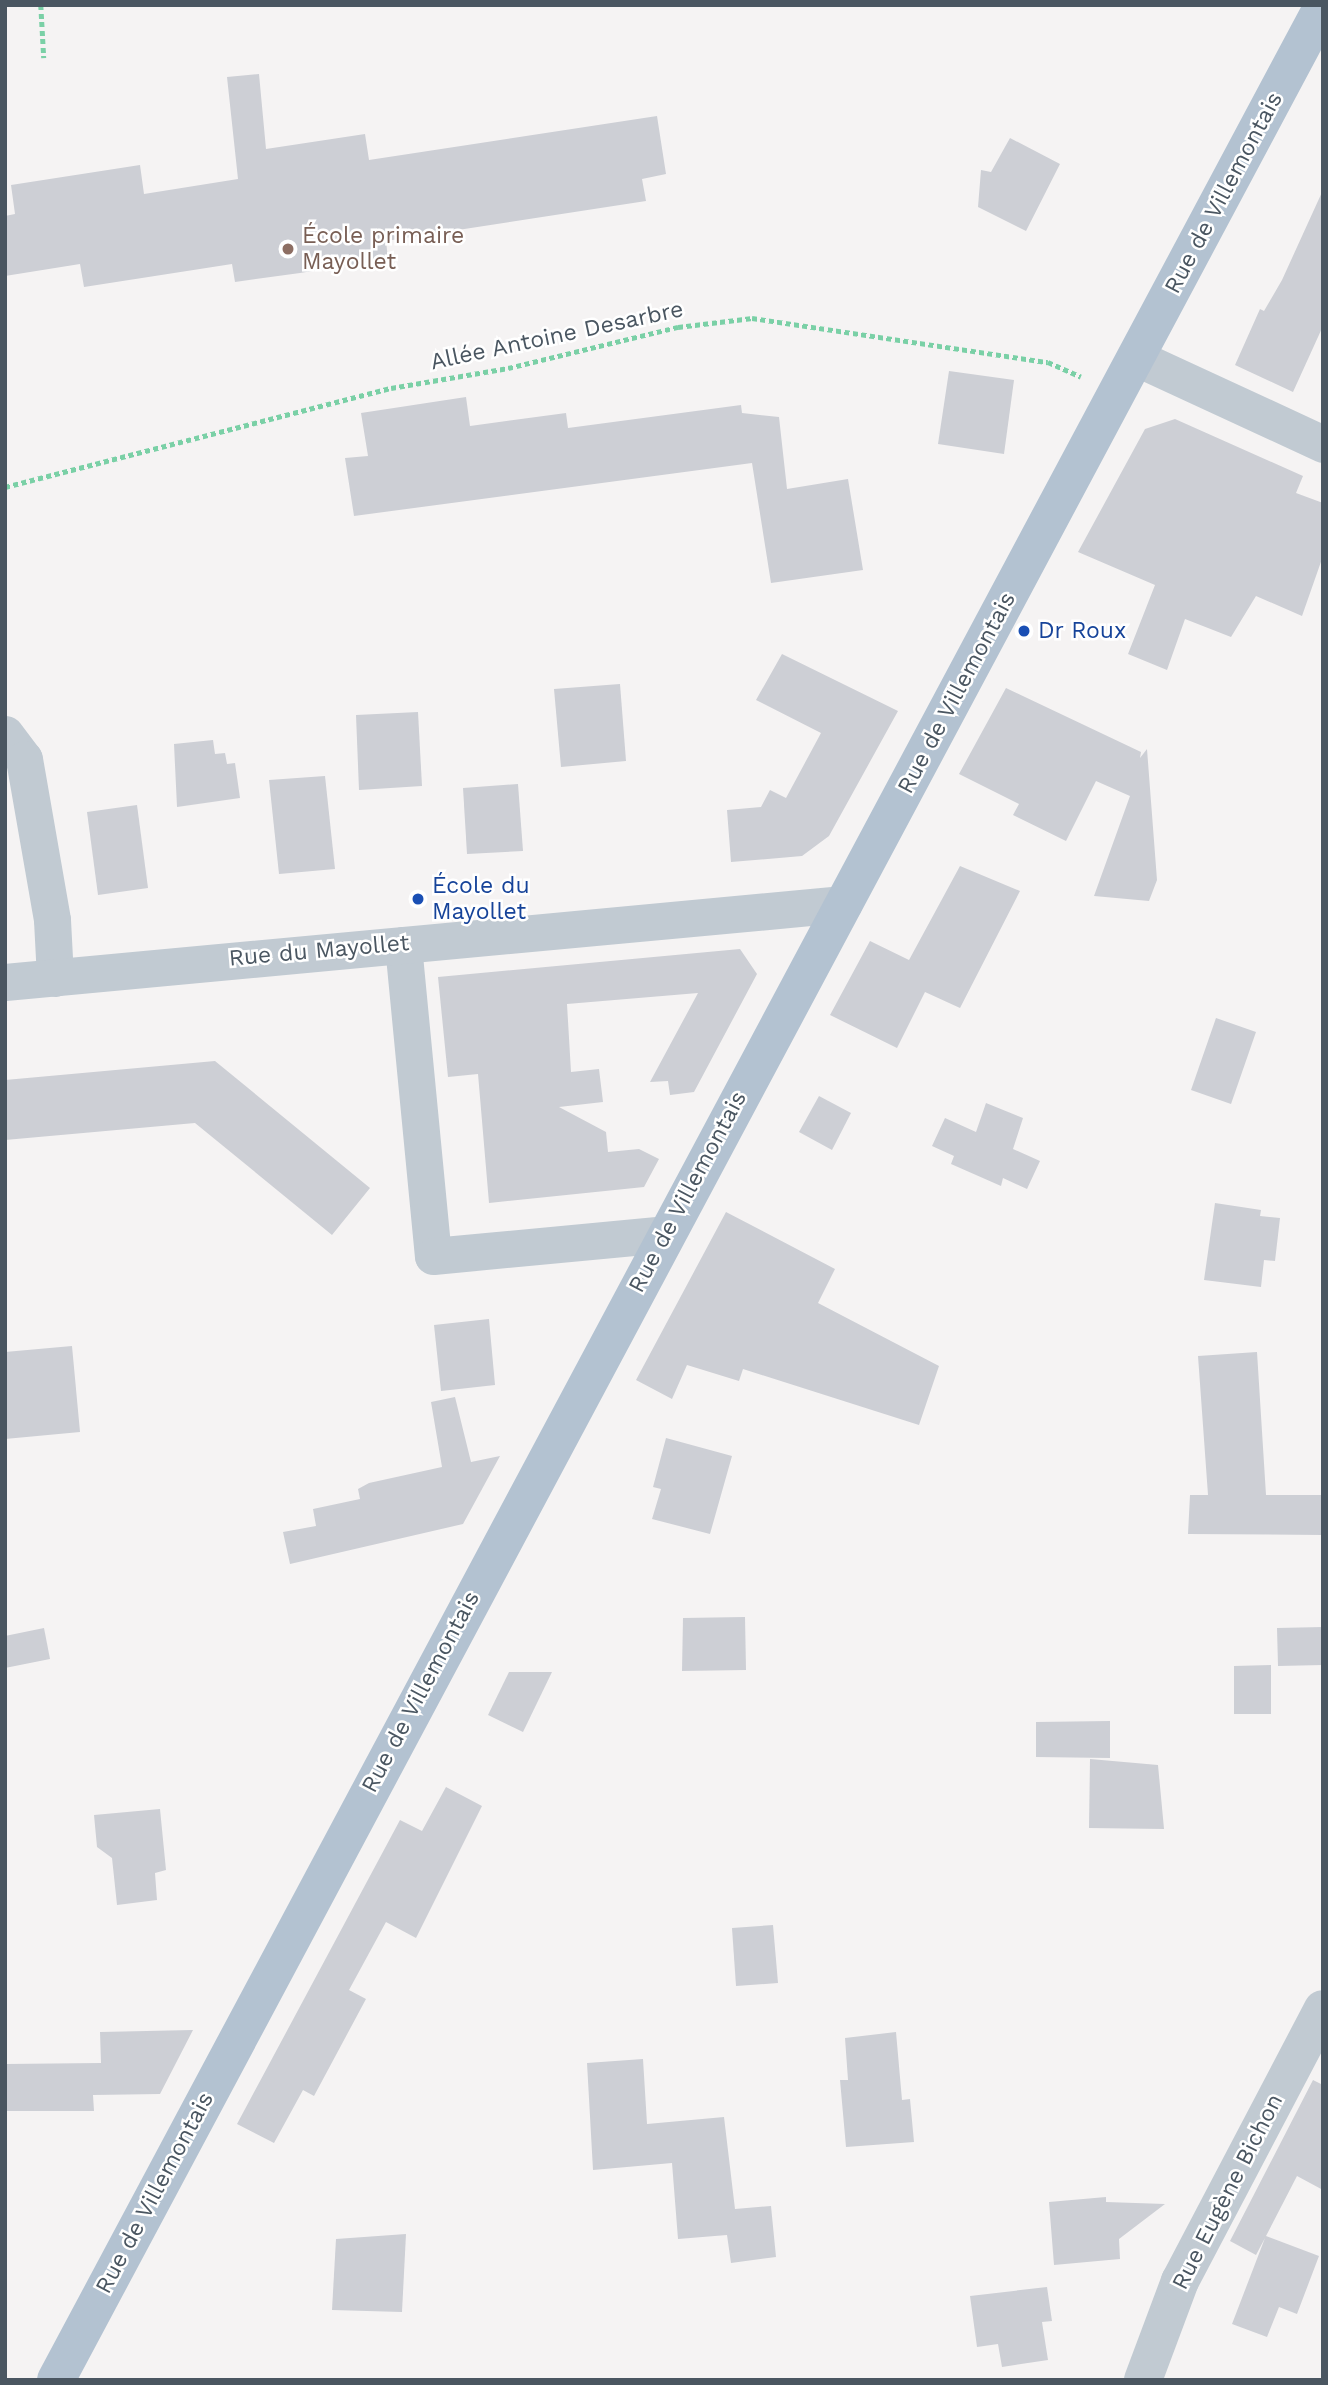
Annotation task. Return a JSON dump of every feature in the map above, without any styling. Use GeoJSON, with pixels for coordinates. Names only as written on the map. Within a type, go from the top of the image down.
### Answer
{"type":"FeatureCollection","features":[{"type":"Feature","properties":{"kind":"main road","name":"Rue de Villemontais"},"geometry":{"type":"LineString","coordinates":[[56,2380],[665,1234],[1137,358],[1323,6]]}},
{"type":"Feature","properties":{"kind":"street"},"geometry":{"type":"LineString","coordinates":[[1137,358],[1323,444]]}},
{"type":"Feature","properties":{"kind":"street"},"geometry":{"type":"LineString","coordinates":[[5,734],[24,759],[51,920],[55,978]]}},
{"type":"Feature","properties":{"kind":"street","name":"Rue du Mayollet"},"geometry":{"type":"LineString","coordinates":[[5,982],[843,904]]}},
{"type":"Feature","properties":{"kind":"street"},"geometry":{"type":"LineString","coordinates":[[403,945],[433,1256],[665,1234]]}},
{"type":"Feature","properties":{"kind":"street","name":"Rue Eugène Bichon"},"geometry":{"type":"LineString","coordinates":[[1143,2380],[1180,2281],[1323,2009]]}},
{"type":"Feature","properties":{"kind":"path"},"geometry":{"type":"LineString","coordinates":[[41,5],[44,58]]}},
{"type":"Feature","properties":{"kind":"path","name":"Allée Antoine Desarbre"},"geometry":{"type":"LineString","coordinates":[[5,487],[391,388],[508,368],[678,327],[752,318],[1048,362],[1118,393]]}},
{"type":"Feature","properties":{"kind":"building"},"geometry":{"type":"Polygon","coordinates":[[[259,74],[266,149],[365,134],[369,160],[657,116],[666,174],[642,179],[646,201],[386,241],[388,259],[300,273],[235,282],[232,264],[84,287],[80,264],[5,276],[5,216],[15,214],[11,185],[140,165],[144,194],[238,179],[227,77],[259,74]]]}},
{"type":"Feature","properties":{"kind":"building"},"geometry":{"type":"Polygon","coordinates":[[[1010,138],[1060,164],[1026,231],[978,207],[981,170],[991,172],[1010,138]]]}},
{"type":"Feature","properties":{"kind":"building"},"geometry":{"type":"Polygon","coordinates":[[[1323,190],[1323,326],[1293,392],[1235,365],[1260,309],[1264,311],[1282,280],[1323,190]]]}},
{"type":"Feature","properties":{"kind":"building"},"geometry":{"type":"Polygon","coordinates":[[[949,371],[1014,380],[1004,454],[938,444],[949,371]]]}},
{"type":"Feature","properties":{"kind":"building"},"geometry":{"type":"Polygon","coordinates":[[[466,397],[470,426],[566,413],[568,428],[741,405],[742,413],[779,417],[787,489],[848,479],[863,570],[771,583],[752,463],[354,516],[345,458],[368,456],[361,413],[466,397]]]}},
{"type":"Feature","properties":{"kind":"building"},"geometry":{"type":"Polygon","coordinates":[[[1175,419],[1303,476],[1296,493],[1323,503],[1323,556],[1302,616],[1256,596],[1231,637],[1185,619],[1167,670],[1128,654],[1155,585],[1078,552],[1145,429],[1175,419]]]}},
{"type":"Feature","properties":{"kind":"building"},"geometry":{"type":"Polygon","coordinates":[[[782,654],[898,711],[829,836],[802,856],[731,862],[727,810],[761,807],[770,790],[786,798],[821,733],[756,700],[782,654]]]}},
{"type":"Feature","properties":{"kind":"building"},"geometry":{"type":"Polygon","coordinates":[[[620,684],[626,761],[561,767],[554,689],[620,684]]]}},
{"type":"Feature","properties":{"kind":"building"},"geometry":{"type":"Polygon","coordinates":[[[1006,688],[1141,752],[1140,758],[1147,749],[1157,880],[1149,901],[1094,896],[1130,796],[1096,781],[1066,841],[1013,815],[1019,804],[959,774],[1006,688]]]}},
{"type":"Feature","properties":{"kind":"building"},"geometry":{"type":"Polygon","coordinates":[[[418,712],[422,786],[359,790],[356,715],[418,712]]]}},
{"type":"Feature","properties":{"kind":"building"},"geometry":{"type":"Polygon","coordinates":[[[213,740],[215,754],[225,753],[227,764],[235,763],[240,798],[177,807],[174,744],[213,740]]]}},
{"type":"Feature","properties":{"kind":"building"},"geometry":{"type":"Polygon","coordinates":[[[325,776],[335,869],[279,874],[269,780],[325,776]]]}},
{"type":"Feature","properties":{"kind":"building"},"geometry":{"type":"Polygon","coordinates":[[[518,784],[523,851],[467,854],[463,788],[518,784]]]}},
{"type":"Feature","properties":{"kind":"building"},"geometry":{"type":"Polygon","coordinates":[[[137,805],[148,888],[98,895],[87,812],[137,805]]]}},
{"type":"Feature","properties":{"kind":"building"},"geometry":{"type":"Polygon","coordinates":[[[960,866],[1020,891],[960,1008],[925,992],[897,1048],[830,1015],[870,941],[909,960],[960,866]]]}},
{"type":"Feature","properties":{"kind":"building"},"geometry":{"type":"Polygon","coordinates":[[[740,949],[757,974],[694,1092],[670,1095],[668,1081],[650,1082],[698,993],[567,1004],[571,1072],[599,1069],[603,1102],[559,1107],[606,1132],[608,1152],[639,1149],[659,1159],[644,1187],[489,1203],[478,1074],[448,1077],[438,977],[740,949]]]}},
{"type":"Feature","properties":{"kind":"building"},"geometry":{"type":"Polygon","coordinates":[[[1216,1018],[1256,1032],[1231,1104],[1191,1090],[1216,1018]]]}},
{"type":"Feature","properties":{"kind":"building"},"geometry":{"type":"Polygon","coordinates":[[[215,1061],[370,1188],[332,1235],[195,1123],[5,1140],[5,1080],[215,1061]]]}},
{"type":"Feature","properties":{"kind":"building"},"geometry":{"type":"Polygon","coordinates":[[[819,1096],[851,1113],[832,1150],[799,1132],[819,1096]]]}},
{"type":"Feature","properties":{"kind":"building"},"geometry":{"type":"Polygon","coordinates":[[[986,1103],[1023,1118],[1013,1149],[1040,1161],[1027,1189],[1003,1178],[1001,1186],[951,1164],[954,1156],[932,1146],[945,1118],[976,1132],[986,1103]]]}},
{"type":"Feature","properties":{"kind":"building"},"geometry":{"type":"Polygon","coordinates":[[[1215,1203],[1261,1210],[1260,1216],[1280,1218],[1275,1261],[1264,1260],[1261,1287],[1204,1280],[1215,1203]]]}},
{"type":"Feature","properties":{"kind":"building"},"geometry":{"type":"Polygon","coordinates":[[[726,1212],[835,1269],[818,1303],[939,1366],[919,1425],[743,1369],[739,1381],[687,1365],[672,1399],[636,1380],[726,1212]]]}},
{"type":"Feature","properties":{"kind":"building"},"geometry":{"type":"Polygon","coordinates":[[[489,1319],[495,1385],[441,1391],[434,1325],[489,1319]]]}},
{"type":"Feature","properties":{"kind":"building"},"geometry":{"type":"Polygon","coordinates":[[[72,1346],[80,1432],[5,1439],[5,1352],[72,1346]]]}},
{"type":"Feature","properties":{"kind":"building"},"geometry":{"type":"Polygon","coordinates":[[[1257,1352],[1266,1495],[1323,1495],[1323,1535],[1188,1534],[1190,1495],[1208,1495],[1198,1356],[1257,1352]]]}},
{"type":"Feature","properties":{"kind":"building"},"geometry":{"type":"Polygon","coordinates":[[[455,1397],[471,1462],[500,1456],[463,1524],[290,1564],[283,1532],[316,1526],[313,1509],[360,1499],[358,1489],[369,1483],[442,1467],[431,1402],[455,1397]]]}},
{"type":"Feature","properties":{"kind":"building"},"geometry":{"type":"Polygon","coordinates":[[[666,1438],[732,1456],[710,1534],[652,1519],[661,1489],[653,1487],[666,1438]]]}},
{"type":"Feature","properties":{"kind":"building"},"geometry":{"type":"Polygon","coordinates":[[[745,1617],[746,1670],[682,1671],[683,1618],[745,1617]]]}},
{"type":"Feature","properties":{"kind":"building"},"geometry":{"type":"Polygon","coordinates":[[[1323,1627],[1323,1665],[1278,1666],[1277,1628],[1323,1627]]]}},
{"type":"Feature","properties":{"kind":"building"},"geometry":{"type":"Polygon","coordinates":[[[44,1628],[50,1659],[5,1668],[5,1636],[44,1628]]]}},
{"type":"Feature","properties":{"kind":"building"},"geometry":{"type":"Polygon","coordinates":[[[1271,1665],[1271,1714],[1234,1714],[1234,1666],[1271,1665]]]}},
{"type":"Feature","properties":{"kind":"building"},"geometry":{"type":"Polygon","coordinates":[[[509,1672],[552,1672],[523,1732],[488,1715],[509,1672]]]}},
{"type":"Feature","properties":{"kind":"building"},"geometry":{"type":"Polygon","coordinates":[[[1110,1721],[1110,1758],[1036,1757],[1036,1722],[1110,1721]]]}},
{"type":"Feature","properties":{"kind":"building"},"geometry":{"type":"Polygon","coordinates":[[[1090,1759],[1158,1765],[1164,1829],[1089,1828],[1090,1759]]]}},
{"type":"Feature","properties":{"kind":"building"},"geometry":{"type":"Polygon","coordinates":[[[446,1787],[482,1806],[416,1938],[386,1922],[349,1990],[366,1999],[314,2096],[303,2090],[274,2143],[237,2124],[400,1820],[422,1831],[446,1787]]]}},
{"type":"Feature","properties":{"kind":"building"},"geometry":{"type":"Polygon","coordinates":[[[160,1809],[166,1870],[155,1873],[157,1900],[117,1905],[112,1858],[97,1847],[94,1815],[160,1809]]]}},
{"type":"Feature","properties":{"kind":"building"},"geometry":{"type":"Polygon","coordinates":[[[773,1925],[778,1983],[736,1986],[732,1928],[773,1925]]]}},
{"type":"Feature","properties":{"kind":"building"},"geometry":{"type":"Polygon","coordinates":[[[193,2030],[160,2094],[93,2095],[94,2111],[5,2111],[5,2064],[101,2063],[100,2032],[193,2030]]]}},
{"type":"Feature","properties":{"kind":"building"},"geometry":{"type":"Polygon","coordinates":[[[896,2032],[902,2100],[910,2099],[914,2142],[846,2147],[840,2080],[848,2080],[845,2038],[896,2032]]]}},
{"type":"Feature","properties":{"kind":"building"},"geometry":{"type":"Polygon","coordinates":[[[643,2059],[647,2124],[724,2117],[735,2209],[771,2206],[776,2257],[731,2263],[727,2235],[678,2239],[672,2163],[593,2170],[587,2063],[643,2059]]]}},
{"type":"Feature","properties":{"kind":"building"},"geometry":{"type":"Polygon","coordinates":[[[1313,2080],[1323,2085],[1323,2190],[1297,2176],[1266,2236],[1319,2256],[1297,2314],[1279,2307],[1267,2337],[1232,2324],[1265,2238],[1256,2255],[1230,2241],[1313,2080]]]}},
{"type":"Feature","properties":{"kind":"building"},"geometry":{"type":"Polygon","coordinates":[[[1106,2197],[1106,2202],[1165,2204],[1119,2239],[1120,2259],[1054,2265],[1049,2202],[1106,2197]]]}},
{"type":"Feature","properties":{"kind":"building"},"geometry":{"type":"Polygon","coordinates":[[[406,2234],[402,2312],[332,2310],[336,2239],[406,2234]]]}},
{"type":"Feature","properties":{"kind":"building"},"geometry":{"type":"Polygon","coordinates":[[[1047,2287],[1052,2321],[1042,2322],[1048,2360],[1002,2367],[998,2344],[977,2347],[970,2296],[1047,2287]]]}},
{"type":"Feature","properties":{"kind":"place","name":"École primaire Mayollet"},"geometry":{"type":"Point","coordinates":[288,249]}},
{"type":"Feature","properties":{"kind":"place","name":"Dr Roux"},"geometry":{"type":"Point","coordinates":[1024,631]}},
{"type":"Feature","properties":{"kind":"place","name":"École du Mayollet"},"geometry":{"type":"Point","coordinates":[418,899]}}]}
